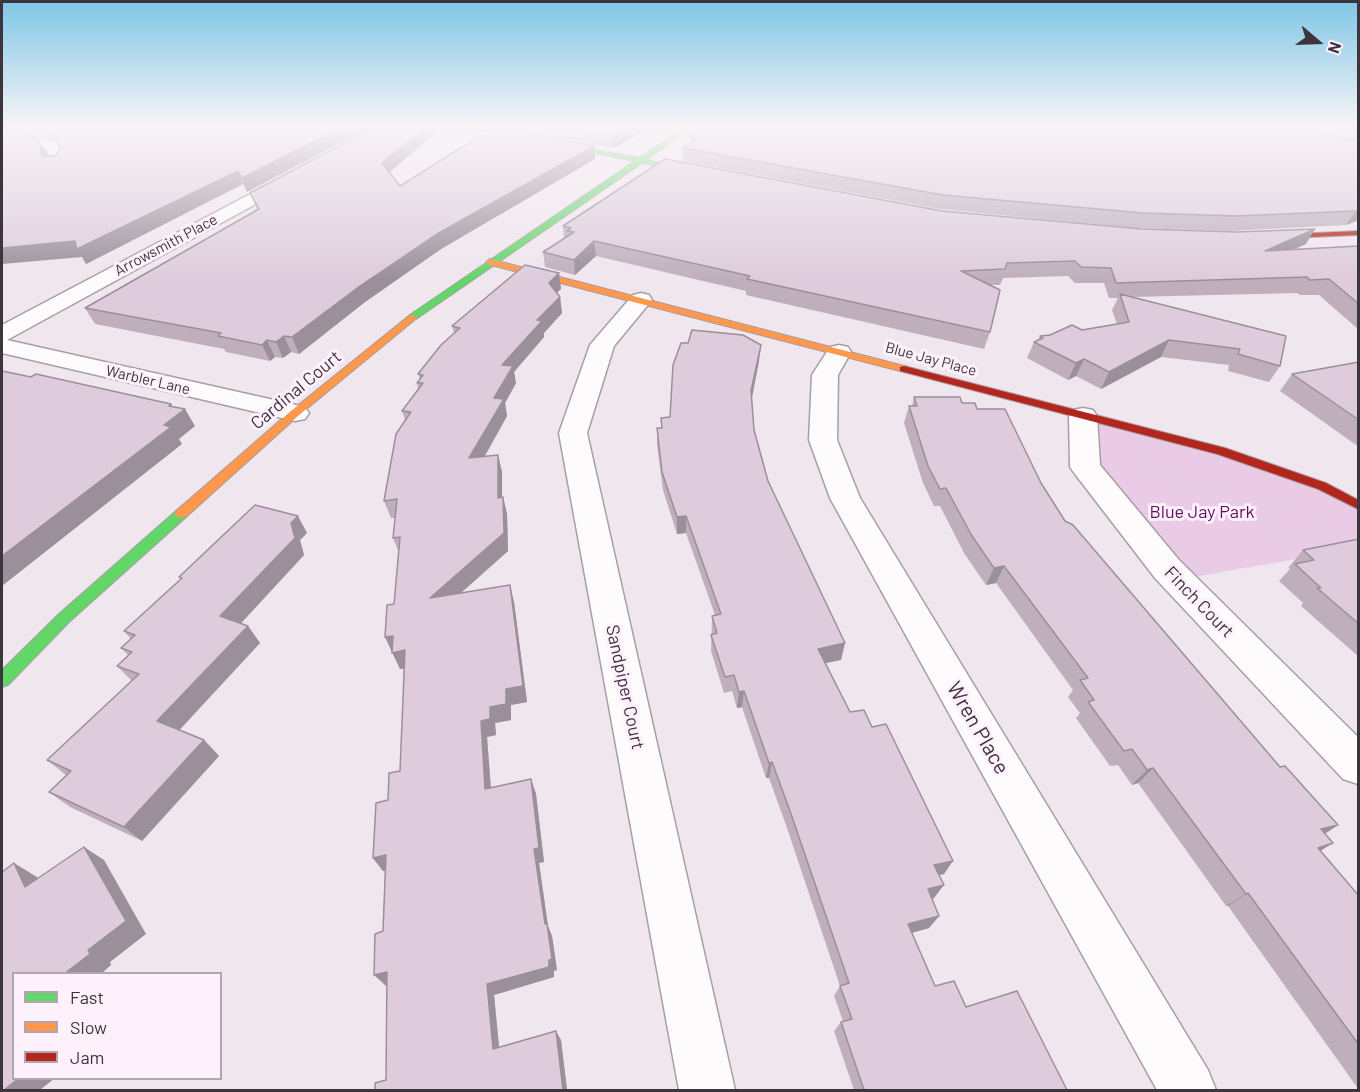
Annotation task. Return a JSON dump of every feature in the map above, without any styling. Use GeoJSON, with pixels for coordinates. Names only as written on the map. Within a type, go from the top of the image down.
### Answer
{"type":"FeatureCollection","features":[{"type":"Feature","properties":{"kind":"street","name":"Arrowsmith Place"},"geometry":{"type":"LineString","coordinates":[[2,334],[292,178]]}},
{"type":"Feature","properties":{"kind":"street","name":"Cardinal Court"},"geometry":{"type":"LineString","coordinates":[[2,680],[64,618],[295,413],[422,309],[614,178]]}},
{"type":"Feature","properties":{"kind":"street"},"geometry":{"type":"LineString","coordinates":[[1253,238],[1355,236]]}},
{"type":"Feature","properties":{"kind":"street","name":"Blue Jay Place"},"geometry":{"type":"LineString","coordinates":[[490,262],[1221,452],[1322,486],[1359,505]]}},
{"type":"Feature","properties":{"kind":"street","name":"Sandpiper Court"},"geometry":{"type":"LineString","coordinates":[[641,300],[602,345],[573,433],[707,1090]]}},
{"type":"Feature","properties":{"kind":"street","name":"Warbler Lane"},"geometry":{"type":"LineString","coordinates":[[2,346],[295,413]]}},
{"type":"Feature","properties":{"kind":"street","name":"Wren Place"},"geometry":{"type":"LineString","coordinates":[[839,352],[825,375],[823,440],[845,498],[1188,1090]]}},
{"type":"Feature","properties":{"kind":"street","name":"Finch Court"},"geometry":{"type":"LineString","coordinates":[[1083,416],[1085,467],[1167,569],[1359,765]]}},
{"type":"Feature","properties":{"kind":"path"},"geometry":{"type":"LineString","coordinates":[[1134,457],[1170,479],[1208,484],[1225,493],[1235,506],[1268,524],[1278,535],[1295,542],[1313,544],[1343,531]]}},
{"type":"Feature","properties":{"kind":"path"},"geometry":{"type":"LineString","coordinates":[[1256,517],[1265,508],[1297,511]]}},
{"type":"Feature","properties":{"kind":"path"},"geometry":{"type":"LineString","coordinates":[[1320,523],[1334,535]]}},
{"type":"Feature","properties":{"kind":"green space","name":"Blue Jay Park"},"geometry":{"type":"Polygon","coordinates":[[[1083,416],[1322,486],[1358,505],[1358,548],[1177,580],[1085,467],[1083,416]]]}},
{"type":"Feature","properties":{"kind":"building"},"geometry":{"type":"Polygon","coordinates":[[[2,178],[224,178],[77,249],[75,241],[2,248],[2,178]]]}},
{"type":"Feature","properties":{"kind":"building"},"geometry":{"type":"Polygon","coordinates":[[[278,178],[394,178],[400,186],[413,178],[537,178],[437,234],[360,286],[292,337],[284,336],[276,342],[267,340],[262,345],[218,336],[221,333],[85,308],[259,209],[250,193],[278,178]]]}},
{"type":"Feature","properties":{"kind":"building"},"geometry":{"type":"Polygon","coordinates":[[[636,178],[766,178],[942,211],[1142,229],[1237,232],[1315,229],[1265,251],[1359,246],[1359,304],[1329,279],[1310,280],[1307,277],[1116,283],[1111,268],[1081,267],[1075,261],[1007,263],[1005,269],[961,271],[1000,290],[990,332],[747,279],[750,276],[594,241],[574,260],[543,252],[574,232],[567,231],[571,228],[563,226],[636,178]]]}},
{"type":"Feature","properties":{"kind":"building"},"geometry":{"type":"Polygon","coordinates":[[[849,178],[1359,178],[1359,210],[1356,211],[1237,216],[1143,213],[943,195],[849,178]]]}},
{"type":"Feature","properties":{"kind":"building"},"geometry":{"type":"Polygon","coordinates":[[[525,265],[559,273],[549,283],[560,297],[537,320],[542,321],[502,365],[513,366],[494,398],[504,399],[469,458],[498,455],[498,498],[503,497],[504,533],[430,598],[510,585],[523,686],[506,689],[506,704],[490,707],[490,719],[481,721],[485,789],[531,779],[539,848],[534,849],[552,959],[549,960],[549,967],[487,984],[493,1049],[556,1031],[563,1090],[375,1090],[375,1083],[386,1080],[387,972],[374,975],[375,934],[383,931],[386,855],[373,858],[376,803],[388,800],[389,773],[400,771],[405,650],[392,653],[393,636],[385,637],[387,605],[394,604],[400,537],[393,538],[397,499],[384,501],[396,434],[411,412],[402,411],[423,383],[417,383],[423,375],[418,374],[441,345],[460,328],[452,326],[525,265]]]}},
{"type":"Feature","properties":{"kind":"building"},"geometry":{"type":"Polygon","coordinates":[[[1120,294],[1286,336],[1280,366],[1238,354],[1240,349],[1169,340],[1109,372],[1084,359],[1076,363],[1034,342],[1043,338],[1040,336],[1050,335],[1072,325],[1082,330],[1129,322],[1120,294]]]}},
{"type":"Feature","properties":{"kind":"building"},"geometry":{"type":"Polygon","coordinates":[[[692,330],[743,335],[761,345],[751,391],[754,430],[768,481],[845,643],[818,649],[850,712],[864,710],[872,727],[886,724],[953,861],[934,865],[944,885],[928,889],[939,916],[908,924],[935,986],[954,981],[966,1007],[1017,991],[1067,1090],[864,1090],[841,1022],[852,1019],[840,986],[849,983],[790,811],[772,762],[769,763],[744,691],[739,692],[734,675],[725,677],[711,635],[717,633],[712,616],[721,614],[686,516],[677,517],[662,472],[657,428],[662,428],[661,418],[670,417],[673,365],[681,343],[688,343],[692,330]]]}},
{"type":"Feature","properties":{"kind":"building"},"geometry":{"type":"Polygon","coordinates":[[[1359,362],[1359,420],[1292,374],[1359,362]]]}},
{"type":"Feature","properties":{"kind":"building"},"geometry":{"type":"Polygon","coordinates":[[[2,371],[31,377],[36,374],[185,409],[164,425],[171,427],[2,556],[2,371]]]}},
{"type":"Feature","properties":{"kind":"building"},"geometry":{"type":"Polygon","coordinates":[[[914,397],[960,397],[962,403],[975,403],[977,409],[1005,409],[1041,483],[1065,521],[1073,525],[1280,767],[1285,766],[1338,825],[1321,829],[1333,843],[1318,848],[1359,896],[1359,1045],[1153,768],[1147,770],[1132,749],[1124,751],[1088,702],[1094,700],[1080,680],[1088,678],[1004,566],[994,568],[972,536],[946,488],[940,489],[928,466],[909,406],[917,406],[914,397]]]}},
{"type":"Feature","properties":{"kind":"building"},"geometry":{"type":"Polygon","coordinates":[[[255,505],[298,516],[291,523],[295,538],[220,616],[248,626],[157,721],[204,740],[124,827],[49,792],[71,771],[47,760],[139,674],[117,666],[132,652],[121,648],[135,635],[124,631],[182,578],[179,577],[255,505]]]}},
{"type":"Feature","properties":{"kind":"building"},"geometry":{"type":"Polygon","coordinates":[[[1359,539],[1359,624],[1317,588],[1321,588],[1295,564],[1314,560],[1303,550],[1359,539]]]}},
{"type":"Feature","properties":{"kind":"building"},"geometry":{"type":"Polygon","coordinates":[[[84,847],[126,921],[88,950],[90,954],[67,972],[12,972],[12,1080],[16,1080],[2,1090],[2,872],[14,863],[25,887],[84,847]]]}},
{"type":"Feature","properties":{"kind":"traffic: fast"},"geometry":{"type":"LineString","coordinates":[[413,317],[615,178]]}},
{"type":"Feature","properties":{"kind":"traffic: fast"},"geometry":{"type":"LineString","coordinates":[[2,680],[64,618],[181,514]]}},
{"type":"Feature","properties":{"kind":"traffic: slow"},"geometry":{"type":"LineString","coordinates":[[490,262],[904,369]]}},
{"type":"Feature","properties":{"kind":"traffic: slow"},"geometry":{"type":"LineString","coordinates":[[181,514],[295,413],[413,317]]}},
{"type":"Feature","properties":{"kind":"traffic: jam"},"geometry":{"type":"LineString","coordinates":[[1267,237],[1358,233]]}},
{"type":"Feature","properties":{"kind":"traffic: jam"},"geometry":{"type":"LineString","coordinates":[[904,369],[1221,451],[1322,486],[1358,505]]}}]}
